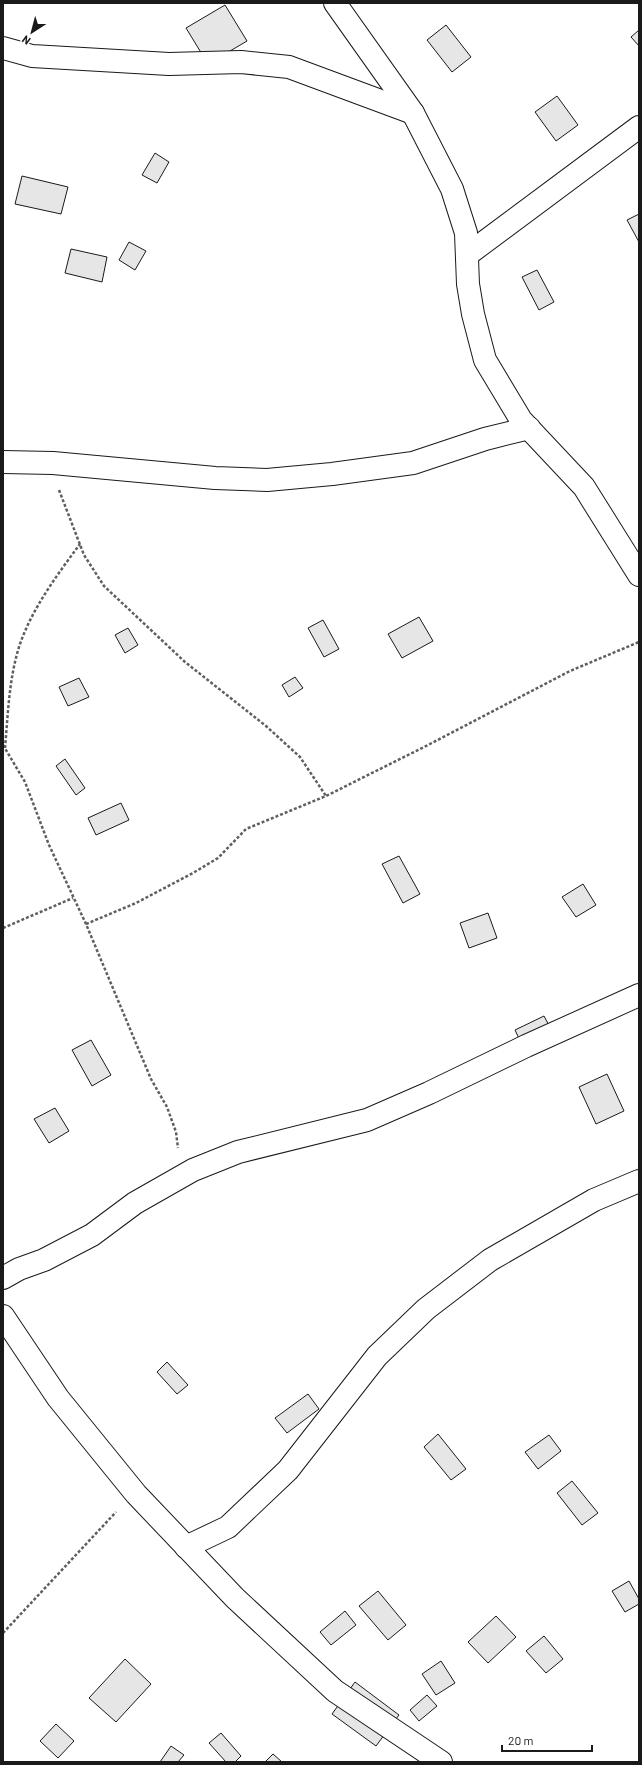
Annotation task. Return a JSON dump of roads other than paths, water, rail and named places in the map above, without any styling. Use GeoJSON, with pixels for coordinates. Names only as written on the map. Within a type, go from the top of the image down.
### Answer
{"type":"FeatureCollection","features":[{"type":"Feature","properties":{"kind":"street"},"geometry":{"type":"LineString","coordinates":[[335,3],[413,113],[452,188],[466,233],[468,284],[473,314],[485,360],[521,420],[584,487],[639,575]]}},
{"type":"Feature","properties":{"kind":"street"},"geometry":{"type":"LineString","coordinates":[[3,48],[32,56],[169,64],[241,62],[289,67],[413,113]]}},
{"type":"Feature","properties":{"kind":"street"},"geometry":{"type":"LineString","coordinates":[[467,255],[639,127]]}},
{"type":"Feature","properties":{"kind":"street"},"geometry":{"type":"LineString","coordinates":[[3,462],[53,463],[215,478],[267,480],[332,474],[413,463],[485,439],[529,428]]}},
{"type":"Feature","properties":{"kind":"street"},"geometry":{"type":"LineString","coordinates":[[3,1278],[19,1269],[44,1260],[92,1235],[135,1203],[193,1170],[238,1152],[367,1120],[429,1093],[533,1042],[639,995]]}},
{"type":"Feature","properties":{"kind":"street"},"geometry":{"type":"LineString","coordinates":[[186,1547],[228,1527],[288,1470],[377,1356],[426,1309],[490,1260],[594,1200],[639,1181]]}},
{"type":"Feature","properties":{"kind":"street"},"geometry":{"type":"LineString","coordinates":[[3,1316],[58,1398],[136,1494],[235,1598],[335,1691],[441,1762]]}}]}
